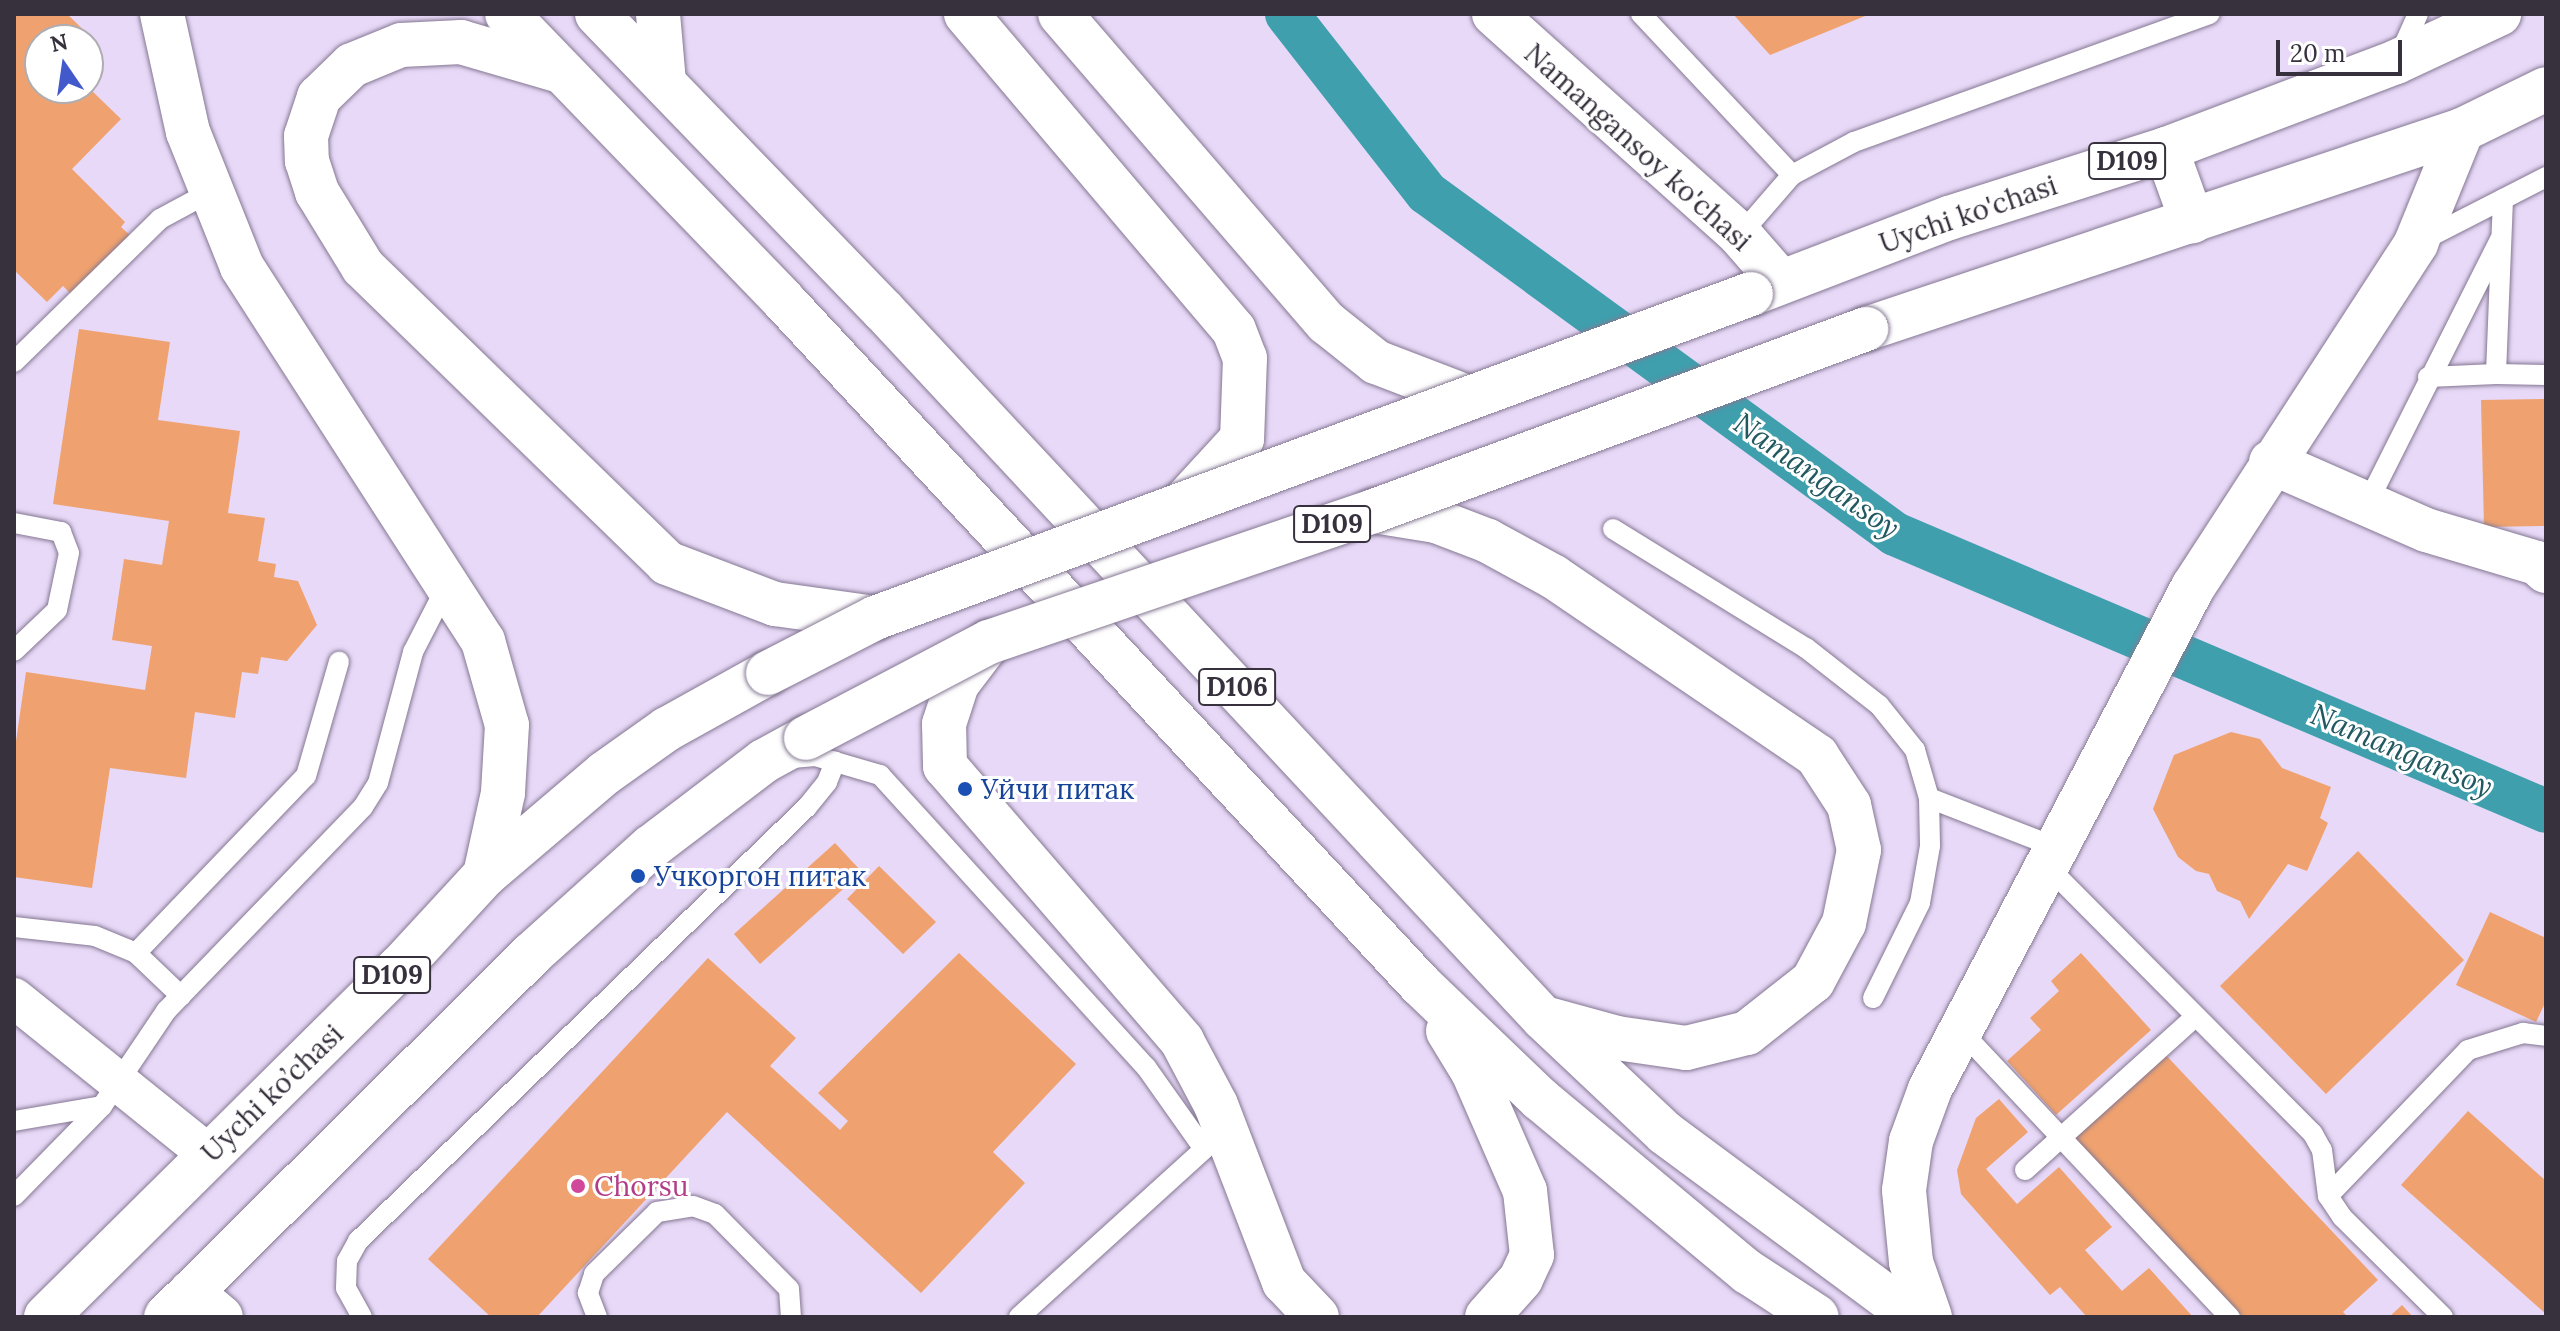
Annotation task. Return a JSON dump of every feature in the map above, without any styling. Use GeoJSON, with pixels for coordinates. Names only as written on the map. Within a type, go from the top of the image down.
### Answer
{"type":"FeatureCollection","features":[{"type":"Feature","properties":{"kind":"main road"},"geometry":{"type":"LineString","coordinates":[[162,14],[188,132],[242,267],[449,582],[483,641],[507,725],[503,793],[485,875]]}},
{"type":"Feature","properties":{"kind":"main road","name":"D106"},"geometry":{"type":"LineString","coordinates":[[507,14],[783,300],[1420,984],[1540,1099],[1748,1272],[1817,1317]]}},
{"type":"Feature","properties":{"kind":"main road","name":"D106"},"geometry":{"type":"LineString","coordinates":[[597,14],[894,322],[1543,1018],[1665,1133],[1914,1317]]}},
{"type":"Feature","properties":{"kind":"main road"},"geometry":{"type":"LineString","coordinates":[[658,14],[664,83]]}},
{"type":"Feature","properties":{"kind":"main road"},"geometry":{"type":"LineString","coordinates":[[966,14],[1234,330],[1245,358],[1242,439],[1185,501]]}},
{"type":"Feature","properties":{"kind":"main road"},"geometry":{"type":"LineString","coordinates":[[1060,14],[1327,323],[1376,362],[1467,397]]}},
{"type":"Feature","properties":{"kind":"main road","name":"Namangansoy ko'chasi"},"geometry":{"type":"LineString","coordinates":[[1494,14],[1740,235],[1766,288]]}},
{"type":"Feature","properties":{"kind":"main road","name":"Uychi ko'chasi"},"geometry":{"type":"LineString","coordinates":[[1766,288],[1949,218],[2166,149],[2396,62],[2499,14]]}},
{"type":"Feature","properties":{"kind":"main road"},"geometry":{"type":"LineString","coordinates":[[563,72],[461,42],[401,45],[352,65],[319,97],[306,136],[307,161],[317,192],[363,267],[667,563],[775,604],[875,618]]}},
{"type":"Feature","properties":{"kind":"main road","name":"D109"},"geometry":{"type":"LineString","coordinates":[[192,1309],[532,954],[651,847],[764,761],[820,750],[989,642],[1374,511],[1866,329],[2462,130],[2546,89]]}},
{"type":"Feature","properties":{"kind":"main road"},"geometry":{"type":"LineString","coordinates":[[1930,1317],[1911,1262],[1904,1190],[1911,1141],[1961,1031],[2193,587],[2271,462],[2416,243],[2462,130]]}},
{"type":"Feature","properties":{"kind":"main road"},"geometry":{"type":"LineString","coordinates":[[2166,149],[2192,221]]}},
{"type":"Feature","properties":{"kind":"main road","name":"D109"},"geometry":{"type":"LineString","coordinates":[[875,618],[1766,288]]}},
{"type":"Feature","properties":{"kind":"main road"},"geometry":{"type":"LineString","coordinates":[[2271,462],[2426,530],[2543,566]]}},
{"type":"Feature","properties":{"kind":"main road"},"geometry":{"type":"LineString","coordinates":[[1374,511],[1436,521],[1488,541],[1554,577],[1817,756],[1849,805],[1859,850],[1844,923],[1813,981],[1747,1033],[1686,1048],[1617,1038],[1543,1018]]}},
{"type":"Feature","properties":{"kind":"main road","name":"Uychi ko’chasi"},"geometry":{"type":"LineString","coordinates":[[46,1317],[401,966],[485,875],[605,773],[667,729],[875,618]]}},
{"type":"Feature","properties":{"kind":"main road"},"geometry":{"type":"LineString","coordinates":[[989,642],[957,684],[944,724],[945,766],[1182,1041],[1216,1105],[1284,1282],[1317,1317]]}},
{"type":"Feature","properties":{"kind":"main road"},"geometry":{"type":"LineString","coordinates":[[1420,984],[1473,1072],[1525,1191],[1532,1255],[1521,1279],[1487,1317]]}},
{"type":"Feature","properties":{"kind":"street"},"geometry":{"type":"LineString","coordinates":[[14,998],[110,1094],[208,1154]]}},
{"type":"Feature","properties":{"kind":"lane"},"geometry":{"type":"LineString","coordinates":[[1641,14],[1792,175]]}},
{"type":"Feature","properties":{"kind":"lane"},"geometry":{"type":"LineString","coordinates":[[1740,235],[1792,175],[1854,142],[2210,14]]}},
{"type":"Feature","properties":{"kind":"lane"},"geometry":{"type":"LineString","coordinates":[[2396,62],[2418,14]]}},
{"type":"Feature","properties":{"kind":"lane"},"geometry":{"type":"LineString","coordinates":[[2416,243],[2546,177]]}},
{"type":"Feature","properties":{"kind":"lane"},"geometry":{"type":"LineString","coordinates":[[14,362],[160,219],[212,191]]}},
{"type":"Feature","properties":{"kind":"lane"},"geometry":{"type":"LineString","coordinates":[[2496,374],[2503,199]]}},
{"type":"Feature","properties":{"kind":"lane"},"geometry":{"type":"LineString","coordinates":[[2367,504],[2428,377],[2500,240]]}},
{"type":"Feature","properties":{"kind":"lane"},"geometry":{"type":"LineString","coordinates":[[2428,377],[2546,375]]}},
{"type":"Feature","properties":{"kind":"lane"},"geometry":{"type":"LineString","coordinates":[[14,523],[61,532],[69,553],[57,610],[14,651]]}},
{"type":"Feature","properties":{"kind":"lane"},"geometry":{"type":"LineString","coordinates":[[1613,529],[1806,648],[1879,705],[1915,750],[1929,798],[1930,846],[1920,903],[1873,998]]}},
{"type":"Feature","properties":{"kind":"lane"},"geometry":{"type":"LineString","coordinates":[[14,1196],[110,1094],[181,996],[363,807],[378,783],[413,652],[449,582]]}},
{"type":"Feature","properties":{"kind":"lane"},"geometry":{"type":"LineString","coordinates":[[136,953],[306,776],[339,662]]}},
{"type":"Feature","properties":{"kind":"lane"},"geometry":{"type":"LineString","coordinates":[[820,750],[880,775],[1146,1067],[1204,1149]]}},
{"type":"Feature","properties":{"kind":"lane"},"geometry":{"type":"LineString","coordinates":[[362,1317],[346,1288],[347,1261],[358,1241],[807,807],[827,782],[820,750]]}},
{"type":"Feature","properties":{"kind":"lane"},"geometry":{"type":"LineString","coordinates":[[1929,798],[2053,857],[2194,1018],[2313,1134],[2322,1150],[2328,1196],[2342,1217],[2443,1317]]}},
{"type":"Feature","properties":{"kind":"lane"},"geometry":{"type":"LineString","coordinates":[[14,927],[95,936],[136,953],[181,996]]}},
{"type":"Feature","properties":{"kind":"lane"},"geometry":{"type":"LineString","coordinates":[[2025,1170],[2194,1018]]}},
{"type":"Feature","properties":{"kind":"lane"},"geometry":{"type":"LineString","coordinates":[[1961,1031],[2230,1317]]}},
{"type":"Feature","properties":{"kind":"lane"},"geometry":{"type":"LineString","coordinates":[[2328,1196],[2468,1050],[2523,1033],[2546,1036]]}},
{"type":"Feature","properties":{"kind":"lane"},"geometry":{"type":"LineString","coordinates":[[14,1121],[110,1094]]}},
{"type":"Feature","properties":{"kind":"lane"},"geometry":{"type":"LineString","coordinates":[[1019,1317],[1204,1149],[1216,1105]]}},
{"type":"Feature","properties":{"kind":"lane"},"geometry":{"type":"LineString","coordinates":[[597,1317],[588,1293],[594,1274],[657,1212],[693,1206],[715,1214],[789,1289],[791,1317]]}},
{"type":"Feature","properties":{"kind":"building"},"geometry":{"type":"Polygon","coordinates":[[[14,14],[67,14],[77,24],[24,24],[24,104],[104,103],[121,119],[72,169],[125,222],[121,227],[133,238],[74,297],[63,286],[47,302],[14,270],[14,14]]]}},
{"type":"Feature","properties":{"kind":"building"},"geometry":{"type":"Polygon","coordinates":[[[1733,14],[1870,14],[1770,55],[1733,14]]]}},
{"type":"Feature","properties":{"kind":"building"},"geometry":{"type":"Polygon","coordinates":[[[79,329],[170,342],[158,420],[240,431],[228,513],[265,518],[258,561],[276,564],[274,577],[298,581],[317,625],[287,661],[261,657],[258,674],[242,672],[235,718],[195,712],[186,778],[110,768],[92,888],[14,877],[14,755],[26,672],[145,690],[152,646],[112,640],[124,559],[162,565],[169,521],[53,504],[79,329]]]}},
{"type":"Feature","properties":{"kind":"building"},"geometry":{"type":"Polygon","coordinates":[[[2546,399],[2546,526],[2484,527],[2481,400],[2546,399]]]}},
{"type":"Feature","properties":{"kind":"building"},"geometry":{"type":"Polygon","coordinates":[[[2231,732],[2260,739],[2282,768],[2331,787],[2320,818],[2328,823],[2307,871],[2288,864],[2249,919],[2240,901],[2217,891],[2209,874],[2196,871],[2178,857],[2153,809],[2174,755],[2231,732]]]}},
{"type":"Feature","properties":{"kind":"building"},"geometry":{"type":"Polygon","coordinates":[[[835,843],[862,872],[760,964],[734,934],[835,843]]]}},
{"type":"Feature","properties":{"kind":"building"},"geometry":{"type":"Polygon","coordinates":[[[2358,851],[2464,960],[2326,1094],[2220,986],[2358,851]]]}},
{"type":"Feature","properties":{"kind":"building"},"geometry":{"type":"Polygon","coordinates":[[[879,866],[936,922],[903,954],[847,899],[879,866]]]}},
{"type":"Feature","properties":{"kind":"building"},"geometry":{"type":"Polygon","coordinates":[[[2490,912],[2546,938],[2546,1001],[2536,1022],[2456,985],[2490,912]]]}},
{"type":"Feature","properties":{"kind":"building"},"geometry":{"type":"Polygon","coordinates":[[[959,953],[1076,1064],[993,1152],[1025,1183],[921,1293],[727,1112],[537,1317],[491,1317],[428,1259],[708,958],[796,1038],[770,1066],[840,1130],[848,1121],[818,1093],[959,953]]]}},
{"type":"Feature","properties":{"kind":"building"},"geometry":{"type":"Polygon","coordinates":[[[2081,953],[2151,1030],[2056,1115],[2007,1061],[2041,1030],[2030,1018],[2059,991],[2051,981],[2081,953]]]}},
{"type":"Feature","properties":{"kind":"building"},"geometry":{"type":"Polygon","coordinates":[[[2162,1051],[2378,1280],[2343,1312],[2348,1317],[2243,1317],[2072,1136],[2162,1051]]]}},
{"type":"Feature","properties":{"kind":"building"},"geometry":{"type":"Polygon","coordinates":[[[1999,1099],[2028,1132],[1986,1169],[2017,1204],[2059,1167],[2112,1227],[2085,1250],[2122,1291],[2149,1268],[2193,1317],[2087,1317],[2060,1287],[2050,1295],[1961,1194],[1957,1170],[1976,1118],[1999,1099]]]}},
{"type":"Feature","properties":{"kind":"building"},"geometry":{"type":"Polygon","coordinates":[[[2468,1111],[2546,1181],[2546,1314],[2401,1185],[2468,1111]]]}},
{"type":"Feature","properties":{"kind":"building"},"geometry":{"type":"Polygon","coordinates":[[[2402,1305],[2413,1317],[2389,1317],[2402,1305]]]}},
{"type":"Feature","properties":{"kind":"waterway","name":"Namangansoy"},"geometry":{"type":"LineString","coordinates":[[1287,14],[1427,193],[1895,534],[2546,811]]}},
{"type":"Feature","properties":{"kind":"place","name":"Уйчи питак"},"geometry":{"type":"Point","coordinates":[965,789]}},
{"type":"Feature","properties":{"kind":"place","name":"Учкоргон питак"},"geometry":{"type":"Point","coordinates":[638,876]}},
{"type":"Feature","properties":{"kind":"place","name":"Chorsu"},"geometry":{"type":"Point","coordinates":[578,1186]}}]}
